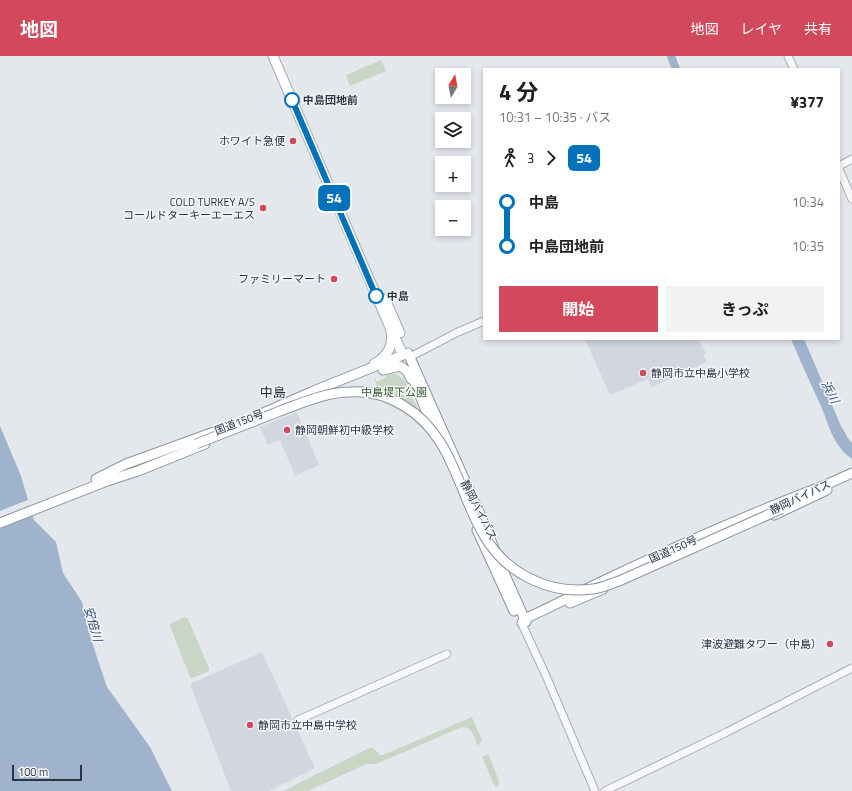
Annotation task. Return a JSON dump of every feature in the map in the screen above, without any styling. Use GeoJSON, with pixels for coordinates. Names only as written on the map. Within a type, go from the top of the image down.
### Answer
{"type":"FeatureCollection","features":[{"type":"Feature","properties":{"kind":"main road"},"geometry":{"type":"LineString","coordinates":[[272,56],[389,325],[407,356]]}},
{"type":"Feature","properties":{"kind":"main road"},"geometry":{"type":"LineString","coordinates":[[279,56],[407,356],[483,521],[524,622]]}},
{"type":"Feature","properties":{"kind":"main road"},"geometry":{"type":"LineString","coordinates":[[339,382],[376,363],[385,356],[391,344],[389,325]]}},
{"type":"Feature","properties":{"kind":"main road","name":"国道150号"},"geometry":{"type":"LineString","coordinates":[[97,481],[170,459],[383,370],[407,356]]}},
{"type":"Feature","properties":{"kind":"main road","name":"国道150号"},"geometry":{"type":"LineString","coordinates":[[0,523],[97,481],[146,457],[254,418],[311,392],[407,356]]}},
{"type":"Feature","properties":{"kind":"main road","name":"国道150号"},"geometry":{"type":"LineString","coordinates":[[407,356],[420,396],[449,468],[505,593],[524,622],[606,579],[723,526],[765,508],[826,488]]}},
{"type":"Feature","properties":{"kind":"main road","name":"国道150号"},"geometry":{"type":"LineString","coordinates":[[383,370],[397,366],[404,368],[408,371],[420,396]]}},
{"type":"Feature","properties":{"kind":"main road","name":"静岡バイパス"},"geometry":{"type":"LineString","coordinates":[[196,443],[330,394],[356,392],[386,397],[411,410],[427,424],[438,438],[449,457],[484,536],[492,549],[518,572],[533,581],[552,587],[572,590],[594,589],[619,581],[826,488],[852,473]]}},
{"type":"Feature","properties":{"kind":"main road","name":"国道150号"},"geometry":{"type":"LineString","coordinates":[[0,516],[196,443]]}},
{"type":"Feature","properties":{"kind":"main road","name":"静岡バイパス"},"geometry":{"type":"LineString","coordinates":[[826,488],[852,480]]}},
{"type":"Feature","properties":{"kind":"street"},"geometry":{"type":"LineString","coordinates":[[788,56],[794,68]]}},
{"type":"Feature","properties":{"kind":"street"},"geometry":{"type":"LineString","coordinates":[[840,166],[852,160]]}},
{"type":"Feature","properties":{"kind":"street"},"geometry":{"type":"LineString","coordinates":[[840,171],[852,199]]}},
{"type":"Feature","properties":{"kind":"street"},"geometry":{"type":"LineString","coordinates":[[407,356],[417,348],[445,339],[483,321]]}},
{"type":"Feature","properties":{"kind":"street"},"geometry":{"type":"LineString","coordinates":[[524,622],[539,662],[595,791]]}},
{"type":"Feature","properties":{"kind":"street"},"geometry":{"type":"LineString","coordinates":[[298,720],[447,654]]}},
{"type":"Feature","properties":{"kind":"street"},"geometry":{"type":"LineString","coordinates":[[605,791],[852,668]]}},
{"type":"Feature","properties":{"kind":"shaded area","name":"静岡市立中島小学校"},"geometry":{"type":"Polygon","coordinates":[[[585,340],[699,340],[706,353],[703,354],[707,362],[652,387],[648,379],[610,395],[585,340]]]}},
{"type":"Feature","properties":{"kind":"shaded area"},"geometry":{"type":"Polygon","coordinates":[[[297,412],[319,465],[295,476],[280,440],[268,445],[260,427],[297,412]]]}},
{"type":"Feature","properties":{"kind":"shaded area","name":"静岡市立中島中学校"},"geometry":{"type":"Polygon","coordinates":[[[262,652],[314,766],[313,769],[269,791],[231,791],[190,684],[262,652]]]}},
{"type":"Feature","properties":{"kind":"green space"},"geometry":{"type":"Polygon","coordinates":[[[381,60],[386,71],[350,86],[346,75],[381,60]]]}},
{"type":"Feature","properties":{"kind":"green space","name":"中島堤下公園"},"geometry":{"type":"Polygon","coordinates":[[[391,373],[398,375],[404,380],[429,433],[427,433],[411,418],[399,410],[384,403],[374,379],[375,378],[376,382],[386,378],[385,374],[391,373]]]}},
{"type":"Feature","properties":{"kind":"green space"},"geometry":{"type":"Polygon","coordinates":[[[185,617],[188,619],[209,668],[209,671],[192,678],[190,677],[170,626],[170,624],[185,617]]]}},
{"type":"Feature","properties":{"kind":"green space"},"geometry":{"type":"Polygon","coordinates":[[[472,717],[482,740],[478,746],[471,731],[466,727],[462,727],[376,764],[366,764],[308,791],[283,791],[369,748],[373,748],[380,755],[383,755],[472,717]]]}},
{"type":"Feature","properties":{"kind":"green space"},"geometry":{"type":"Polygon","coordinates":[[[488,754],[499,780],[498,786],[495,787],[482,757],[488,754]]]}},
{"type":"Feature","properties":{"kind":"water"},"geometry":{"type":"Polygon","coordinates":[[[791,340],[804,340],[841,426],[852,443],[852,459],[835,441],[791,340]]]}},
{"type":"Feature","properties":{"kind":"water"},"geometry":{"type":"Polygon","coordinates":[[[0,426],[21,476],[34,520],[56,542],[63,573],[82,602],[91,639],[107,687],[150,747],[172,791],[0,791],[0,426]]]}},
{"type":"Feature","properties":{"kind":"pier"},"geometry":{"type":"Polygon","coordinates":[[[30,499],[34,514],[0,527],[0,511],[30,499]]]}},
{"type":"Feature","properties":{"kind":"waterway","name":"浜川"},"geometry":{"type":"LineString","coordinates":[[671,56],[676,68]]}},
{"type":"Feature","properties":{"kind":"bus line","name":"54"},"geometry":{"type":"LineString","coordinates":[[292,100],[376,296]]}},
{"type":"Feature","properties":{"kind":"place","name":"中島団地前"},"geometry":{"type":"Point","coordinates":[292,100]}},
{"type":"Feature","properties":{"kind":"place","name":"ホワイト急便"},"geometry":{"type":"Point","coordinates":[293,141]}},
{"type":"Feature","properties":{"kind":"place","name":"COLD TURKEY A/S コールドターキーエーエス"},"geometry":{"type":"Point","coordinates":[263,208]}},
{"type":"Feature","properties":{"kind":"place","name":"ファミリーマート"},"geometry":{"type":"Point","coordinates":[334,279]}},
{"type":"Feature","properties":{"kind":"place","name":"中島"},"geometry":{"type":"Point","coordinates":[376,296]}},
{"type":"Feature","properties":{"kind":"place","name":"静岡市立中島小学校"},"geometry":{"type":"Point","coordinates":[643,373]}},
{"type":"Feature","properties":{"kind":"place","name":"静岡朝鮮初中級学校"},"geometry":{"type":"Point","coordinates":[287,430]}},
{"type":"Feature","properties":{"kind":"place","name":"津波避難タワー（中島）"},"geometry":{"type":"Point","coordinates":[830,644]}},
{"type":"Feature","properties":{"kind":"place","name":"静岡市立中島中学校"},"geometry":{"type":"Point","coordinates":[250,725]}},
{"type":"Feature","properties":{"kind":"district","name":"中島"},"geometry":{"type":"Point","coordinates":[273,392]}},
{"type":"Feature","properties":{"kind":"water label","name":"安倍川"},"geometry":{"type":"Point","coordinates":[93,624]}}]}
